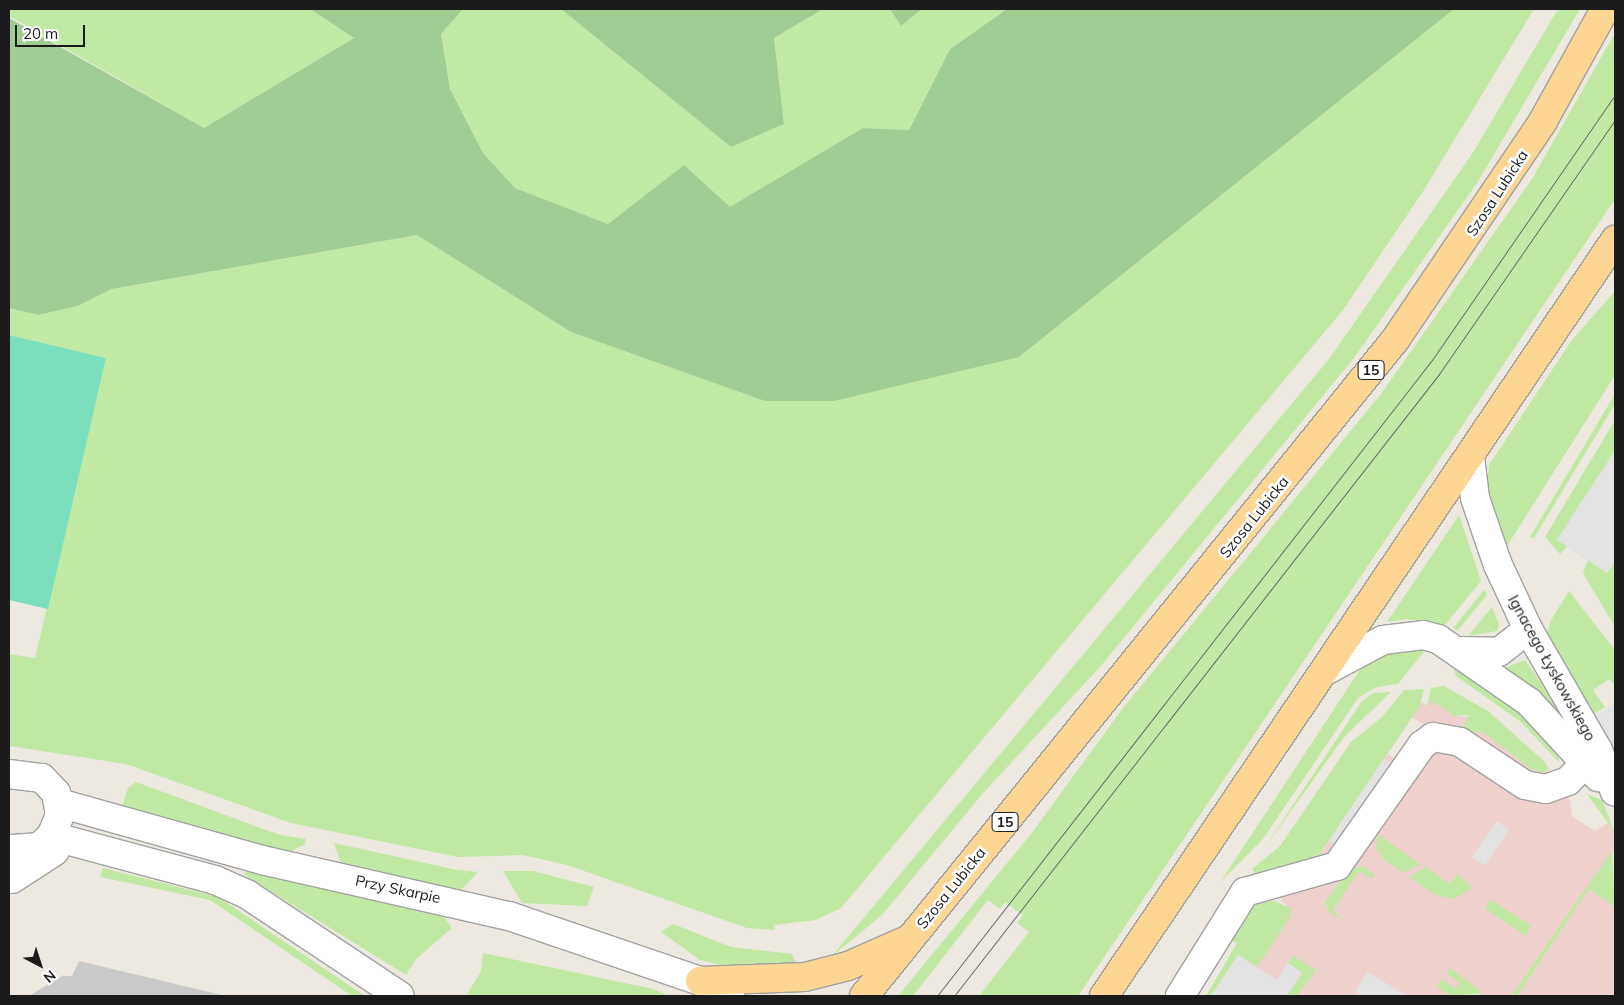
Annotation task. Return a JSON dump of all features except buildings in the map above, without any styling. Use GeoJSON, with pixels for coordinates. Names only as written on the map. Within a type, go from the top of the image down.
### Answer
{"type":"FeatureCollection","features":[{"type":"Feature","properties":{"kind":"main road","name":"Szosa Lubicka"},"geometry":{"type":"LineString","coordinates":[[864,996],[1395,340],[1543,121],[1605,9]]}},
{"type":"Feature","properties":{"kind":"main road"},"geometry":{"type":"LineString","coordinates":[[1104,996],[1329,669],[1615,240]]}},
{"type":"Feature","properties":{"kind":"main road"},"geometry":{"type":"LineString","coordinates":[[700,981],[805,977],[848,966],[909,939]]}},
{"type":"Feature","properties":{"kind":"street","name":"Ignacego Łyskowskiego"},"geometry":{"type":"LineString","coordinates":[[1470,457],[1476,498],[1495,557],[1528,630],[1591,757],[1615,792]]}},
{"type":"Feature","properties":{"kind":"street"},"geometry":{"type":"LineString","coordinates":[[1458,651],[1499,652],[1528,630]]}},
{"type":"Feature","properties":{"kind":"street","name":"Ignacego Łyskowskiego"},"geometry":{"type":"LineString","coordinates":[[1329,669],[1384,640],[1422,634],[1458,651],[1529,702],[1591,757]]}},
{"type":"Feature","properties":{"kind":"street"},"geometry":{"type":"LineString","coordinates":[[1180,996],[1245,892],[1337,866],[1422,745],[1433,737],[1460,742],[1525,784],[1546,789],[1568,781],[1591,757]]}},
{"type":"Feature","properties":{"kind":"street"},"geometry":{"type":"LineString","coordinates":[[9,774],[42,778],[59,803],[64,840]]}},
{"type":"Feature","properties":{"kind":"street","name":"Przy Skarpie"},"geometry":{"type":"LineString","coordinates":[[59,803],[262,860],[509,916],[700,981],[730,996]]}},
{"type":"Feature","properties":{"kind":"street"},"geometry":{"type":"LineString","coordinates":[[10,882],[64,840]]}},
{"type":"Feature","properties":{"kind":"street"},"geometry":{"type":"LineString","coordinates":[[10,882],[16,850],[39,847],[64,840],[215,880],[248,895],[400,996]]}},
{"type":"Feature","properties":{"kind":"shaded area"},"geometry":{"type":"Polygon","coordinates":[[[1615,451],[1615,561],[1607,573],[1557,540],[1615,451]]]}},
{"type":"Feature","properties":{"kind":"shaded area"},"geometry":{"type":"Polygon","coordinates":[[[1432,700],[1454,716],[1471,717],[1461,731],[1483,732],[1544,773],[1548,769],[1570,798],[1572,816],[1595,831],[1608,823],[1615,833],[1615,848],[1511,996],[1480,996],[1482,994],[1461,982],[1451,996],[1211,996],[1287,904],[1282,902],[1285,868],[1324,849],[1329,841],[1345,851],[1397,767],[1384,759],[1388,754],[1401,763],[1426,726],[1412,717],[1422,702],[1427,706],[1432,700]]]}},
{"type":"Feature","properties":{"kind":"shaded area"},"geometry":{"type":"Polygon","coordinates":[[[1615,704],[1615,752],[1591,718],[1615,704]]]}},
{"type":"Feature","properties":{"kind":"shaded area"},"geometry":{"type":"Polygon","coordinates":[[[1384,759],[1398,768],[1345,851],[1329,841],[1384,759]]]}},
{"type":"Feature","properties":{"kind":"shaded area"},"geometry":{"type":"Polygon","coordinates":[[[1497,821],[1509,830],[1485,866],[1472,857],[1497,821]]]}},
{"type":"Feature","properties":{"kind":"shaded area"},"geometry":{"type":"Polygon","coordinates":[[[1589,889],[1615,907],[1615,996],[1522,996],[1518,994],[1589,889]]]}},
{"type":"Feature","properties":{"kind":"shaded area"},"geometry":{"type":"Polygon","coordinates":[[[1238,955],[1277,980],[1288,963],[1302,973],[1286,996],[1211,996],[1238,955]]]}},
{"type":"Feature","properties":{"kind":"shaded area"},"geometry":{"type":"Polygon","coordinates":[[[79,961],[226,996],[29,996],[62,976],[72,976],[79,961]]]}},
{"type":"Feature","properties":{"kind":"shaded area"},"geometry":{"type":"Polygon","coordinates":[[[1368,972],[1407,996],[1362,996],[1355,991],[1368,972]]]}},
{"type":"Feature","properties":{"kind":"green space"},"geometry":{"type":"Polygon","coordinates":[[[9,9],[310,9],[354,38],[204,128],[9,16],[9,9]]]}},
{"type":"Feature","properties":{"kind":"green space"},"geometry":{"type":"Polygon","coordinates":[[[310,9],[463,9],[441,34],[450,89],[483,153],[515,188],[608,224],[684,165],[730,207],[863,128],[909,130],[950,49],[1007,9],[1454,9],[1019,357],[834,401],[765,401],[571,332],[417,235],[112,289],[78,306],[38,315],[9,308],[9,18],[204,128],[354,38],[310,9]]]}},
{"type":"Feature","properties":{"kind":"green space"},"geometry":{"type":"Polygon","coordinates":[[[463,9],[561,9],[731,147],[784,124],[774,38],[823,9],[890,9],[901,26],[922,9],[1007,9],[950,49],[909,130],[863,128],[730,208],[684,165],[608,224],[515,188],[483,153],[450,89],[441,34],[463,9]]]}},
{"type":"Feature","properties":{"kind":"green space"},"geometry":{"type":"Polygon","coordinates":[[[561,9],[823,9],[774,38],[784,124],[731,147],[561,9]]]}},
{"type":"Feature","properties":{"kind":"green space"},"geometry":{"type":"Polygon","coordinates":[[[890,9],[922,9],[901,26],[890,9]]]}},
{"type":"Feature","properties":{"kind":"green space"},"geometry":{"type":"Polygon","coordinates":[[[1454,9],[1534,9],[1422,193],[1343,310],[841,908],[816,920],[774,925],[775,930],[747,928],[567,865],[523,855],[458,857],[291,823],[126,764],[9,746],[9,654],[35,658],[106,358],[9,335],[9,308],[38,315],[78,306],[112,289],[417,235],[571,332],[765,401],[1019,357],[1454,9]]]}},
{"type":"Feature","properties":{"kind":"green space"},"geometry":{"type":"Polygon","coordinates":[[[1558,9],[1580,9],[1477,183],[1354,358],[1100,667],[984,792],[882,915],[832,956],[1329,359],[1472,154],[1558,9]]]}},
{"type":"Feature","properties":{"kind":"green space"},"geometry":{"type":"Polygon","coordinates":[[[1615,33],[1615,199],[1078,996],[979,996],[1029,932],[1017,923],[1023,915],[1005,902],[1000,909],[988,900],[913,996],[898,996],[1031,834],[1123,708],[1381,394],[1532,179],[1615,33]]]}},
{"type":"Feature","properties":{"kind":"green space"},"geometry":{"type":"Polygon","coordinates":[[[1615,291],[1615,375],[1504,551],[1486,501],[1489,465],[1572,340],[1615,291]]]}},
{"type":"Feature","properties":{"kind":"green space"},"geometry":{"type":"Polygon","coordinates":[[[9,335],[106,358],[48,609],[9,600],[9,335]]]}},
{"type":"Feature","properties":{"kind":"green space"},"geometry":{"type":"Polygon","coordinates":[[[1615,394],[1615,404],[1534,538],[1530,537],[1615,394]]]}},
{"type":"Feature","properties":{"kind":"green space"},"geometry":{"type":"Polygon","coordinates":[[[1615,420],[1615,451],[1570,519],[1571,543],[1560,554],[1545,537],[1615,420]]]}},
{"type":"Feature","properties":{"kind":"green space"},"geometry":{"type":"Polygon","coordinates":[[[1459,515],[1481,581],[1445,625],[1408,619],[1387,622],[1459,515]]]}},
{"type":"Feature","properties":{"kind":"green space"},"geometry":{"type":"Polygon","coordinates":[[[1588,560],[1607,573],[1615,561],[1615,627],[1583,573],[1588,560]]]}},
{"type":"Feature","properties":{"kind":"green space"},"geometry":{"type":"Polygon","coordinates":[[[1485,589],[1487,595],[1458,630],[1453,628],[1485,589]]]}},
{"type":"Feature","properties":{"kind":"green space"},"geometry":{"type":"Polygon","coordinates":[[[1569,591],[1615,650],[1615,686],[1609,679],[1593,690],[1605,707],[1591,716],[1546,637],[1551,620],[1569,591]]]}},
{"type":"Feature","properties":{"kind":"green space"},"geometry":{"type":"Polygon","coordinates":[[[1492,607],[1499,624],[1497,631],[1468,636],[1492,607]]]}},
{"type":"Feature","properties":{"kind":"green space"},"geometry":{"type":"Polygon","coordinates":[[[1408,647],[1426,649],[1398,684],[1376,687],[1358,698],[1263,839],[1221,881],[1361,668],[1382,652],[1408,647]]]}},
{"type":"Feature","properties":{"kind":"green space"},"geometry":{"type":"Polygon","coordinates":[[[1451,659],[1495,689],[1558,748],[1559,762],[1521,722],[1456,676],[1451,659]]]}},
{"type":"Feature","properties":{"kind":"green space"},"geometry":{"type":"Polygon","coordinates":[[[1525,660],[1561,712],[1559,715],[1504,668],[1525,660]]]}},
{"type":"Feature","properties":{"kind":"green space"},"geometry":{"type":"Polygon","coordinates":[[[1444,686],[1488,711],[1545,762],[1548,769],[1544,773],[1530,768],[1483,732],[1460,732],[1469,715],[1454,716],[1432,701],[1427,707],[1431,688],[1444,686]]]}},
{"type":"Feature","properties":{"kind":"green space"},"geometry":{"type":"Polygon","coordinates":[[[1424,689],[1420,706],[1317,858],[1299,866],[1255,873],[1252,869],[1280,846],[1351,742],[1382,717],[1404,690],[1424,689]]]}},
{"type":"Feature","properties":{"kind":"green space"},"geometry":{"type":"Polygon","coordinates":[[[1391,692],[1344,737],[1263,850],[1362,701],[1373,693],[1391,692]]]}},
{"type":"Feature","properties":{"kind":"green space"},"geometry":{"type":"Polygon","coordinates":[[[136,782],[280,835],[306,839],[305,844],[289,852],[120,813],[128,788],[136,782]]]}},
{"type":"Feature","properties":{"kind":"green space"},"geometry":{"type":"Polygon","coordinates":[[[1587,794],[1602,800],[1615,833],[1608,823],[1587,794]]]}},
{"type":"Feature","properties":{"kind":"green space"},"geometry":{"type":"Polygon","coordinates":[[[1378,835],[1420,864],[1404,873],[1383,859],[1376,848],[1378,835]]]}},
{"type":"Feature","properties":{"kind":"green space"},"geometry":{"type":"Polygon","coordinates":[[[334,843],[457,870],[478,872],[461,890],[348,867],[341,863],[334,843]]]}},
{"type":"Feature","properties":{"kind":"green space"},"geometry":{"type":"Polygon","coordinates":[[[1612,851],[1615,907],[1589,889],[1517,996],[1511,996],[1612,851]]]}},
{"type":"Feature","properties":{"kind":"green space"},"geometry":{"type":"Polygon","coordinates":[[[1363,866],[1375,875],[1372,879],[1359,871],[1333,910],[1344,921],[1329,912],[1325,902],[1349,869],[1363,866]]]}},
{"type":"Feature","properties":{"kind":"green space"},"geometry":{"type":"Polygon","coordinates":[[[1426,867],[1450,884],[1458,874],[1472,888],[1454,899],[1435,895],[1409,877],[1426,867]]]}},
{"type":"Feature","properties":{"kind":"green space"},"geometry":{"type":"Polygon","coordinates":[[[103,868],[218,897],[365,996],[352,996],[210,900],[100,877],[103,868]]]}},
{"type":"Feature","properties":{"kind":"green space"},"geometry":{"type":"Polygon","coordinates":[[[249,871],[409,907],[444,917],[452,928],[416,959],[406,975],[243,874],[249,871]]]}},
{"type":"Feature","properties":{"kind":"green space"},"geometry":{"type":"Polygon","coordinates":[[[503,871],[533,871],[594,887],[587,906],[522,903],[503,871]]]}},
{"type":"Feature","properties":{"kind":"green space"},"geometry":{"type":"Polygon","coordinates":[[[1491,900],[1531,925],[1526,936],[1485,909],[1491,900]]]}},
{"type":"Feature","properties":{"kind":"green space"},"geometry":{"type":"Polygon","coordinates":[[[1274,901],[1291,908],[1290,917],[1257,967],[1238,955],[1211,996],[1206,996],[1237,943],[1225,937],[1252,905],[1274,901]]]}},
{"type":"Feature","properties":{"kind":"green space"},"geometry":{"type":"Polygon","coordinates":[[[673,924],[731,947],[792,954],[797,965],[719,965],[700,960],[661,932],[673,924]]]}},
{"type":"Feature","properties":{"kind":"green space"},"geometry":{"type":"Polygon","coordinates":[[[483,953],[653,989],[669,996],[466,996],[481,971],[483,953]]]}},
{"type":"Feature","properties":{"kind":"green space"},"geometry":{"type":"Polygon","coordinates":[[[1293,956],[1316,970],[1297,996],[1288,994],[1302,973],[1288,963],[1293,956]]]}},
{"type":"Feature","properties":{"kind":"green space"},"geometry":{"type":"Polygon","coordinates":[[[1450,968],[1483,993],[1451,996],[1437,987],[1442,979],[1455,989],[1460,983],[1446,973],[1450,968]]]}},
{"type":"Feature","properties":{"kind":"tram line"},"geometry":{"type":"LineString","coordinates":[[937,996],[1432,360],[1615,95]]}},
{"type":"Feature","properties":{"kind":"tram line"},"geometry":{"type":"LineString","coordinates":[[954,996],[1439,374],[1615,120]]}}]}
